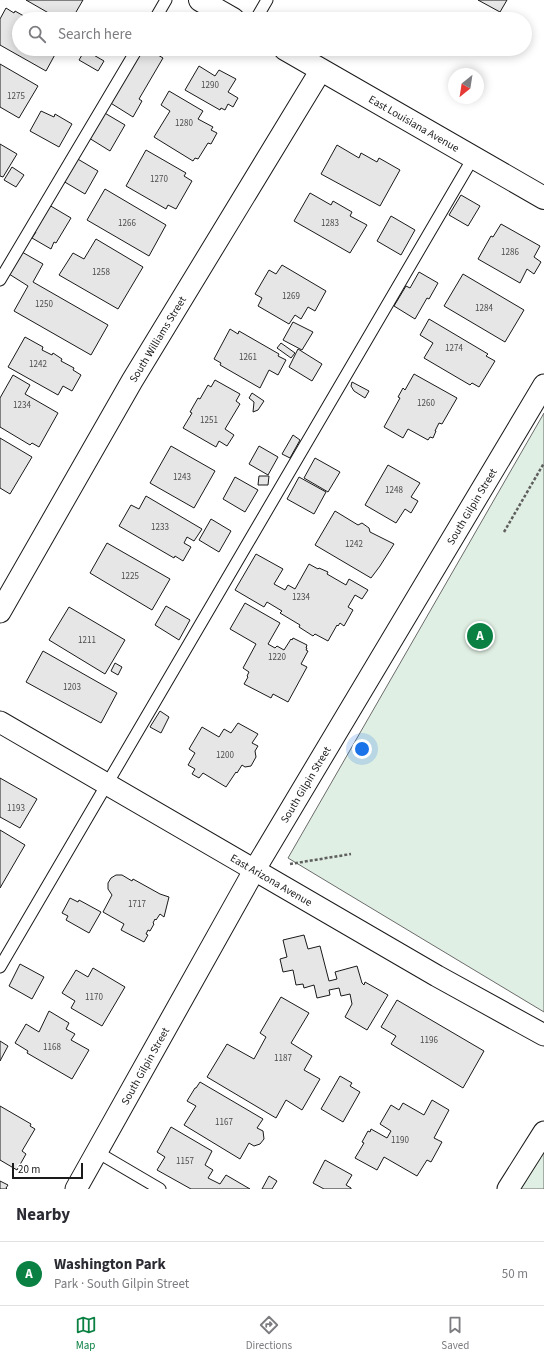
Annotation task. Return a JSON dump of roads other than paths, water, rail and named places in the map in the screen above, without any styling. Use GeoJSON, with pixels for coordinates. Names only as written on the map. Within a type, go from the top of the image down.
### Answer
{"type":"FeatureCollection","features":[{"type":"Feature","properties":{"kind":"street"},"geometry":{"type":"LineString","coordinates":[[200,0],[221,12]]}},
{"type":"Feature","properties":{"kind":"street","name":"East Louisiana Avenue"},"geometry":{"type":"LineString","coordinates":[[297,56],[544,198]]}},
{"type":"Feature","properties":{"kind":"street","name":"South Williams Street"},"geometry":{"type":"LineString","coordinates":[[0,612],[132,381],[321,70]]}},
{"type":"Feature","properties":{"kind":"street","name":"South Gilpin Street"},"geometry":{"type":"LineString","coordinates":[[76,1189],[255,869],[544,385]]}},
{"type":"Feature","properties":{"kind":"street","name":"East Arizona Avenue"},"geometry":{"type":"LineString","coordinates":[[0,722],[431,972],[544,1035]]}},
{"type":"Feature","properties":{"kind":"street"},"geometry":{"type":"LineString","coordinates":[[508,1189],[544,1132]]}},
{"type":"Feature","properties":{"kind":"lane"},"geometry":{"type":"LineString","coordinates":[[159,12],[166,0]]}},
{"type":"Feature","properties":{"kind":"lane"},"geometry":{"type":"LineString","coordinates":[[260,12],[267,0]]}},
{"type":"Feature","properties":{"kind":"lane"},"geometry":{"type":"LineString","coordinates":[[0,280],[133,56]]}},
{"type":"Feature","properties":{"kind":"lane"},"geometry":{"type":"LineString","coordinates":[[0,967],[473,158]]}},
{"type":"Feature","properties":{"kind":"lane"},"geometry":{"type":"LineString","coordinates":[[97,1152],[160,1189]]}},
{"type":"Feature","properties":{"kind":"place","name":"Washington Park"},"geometry":{"type":"Point","coordinates":[480,636]}}]}
